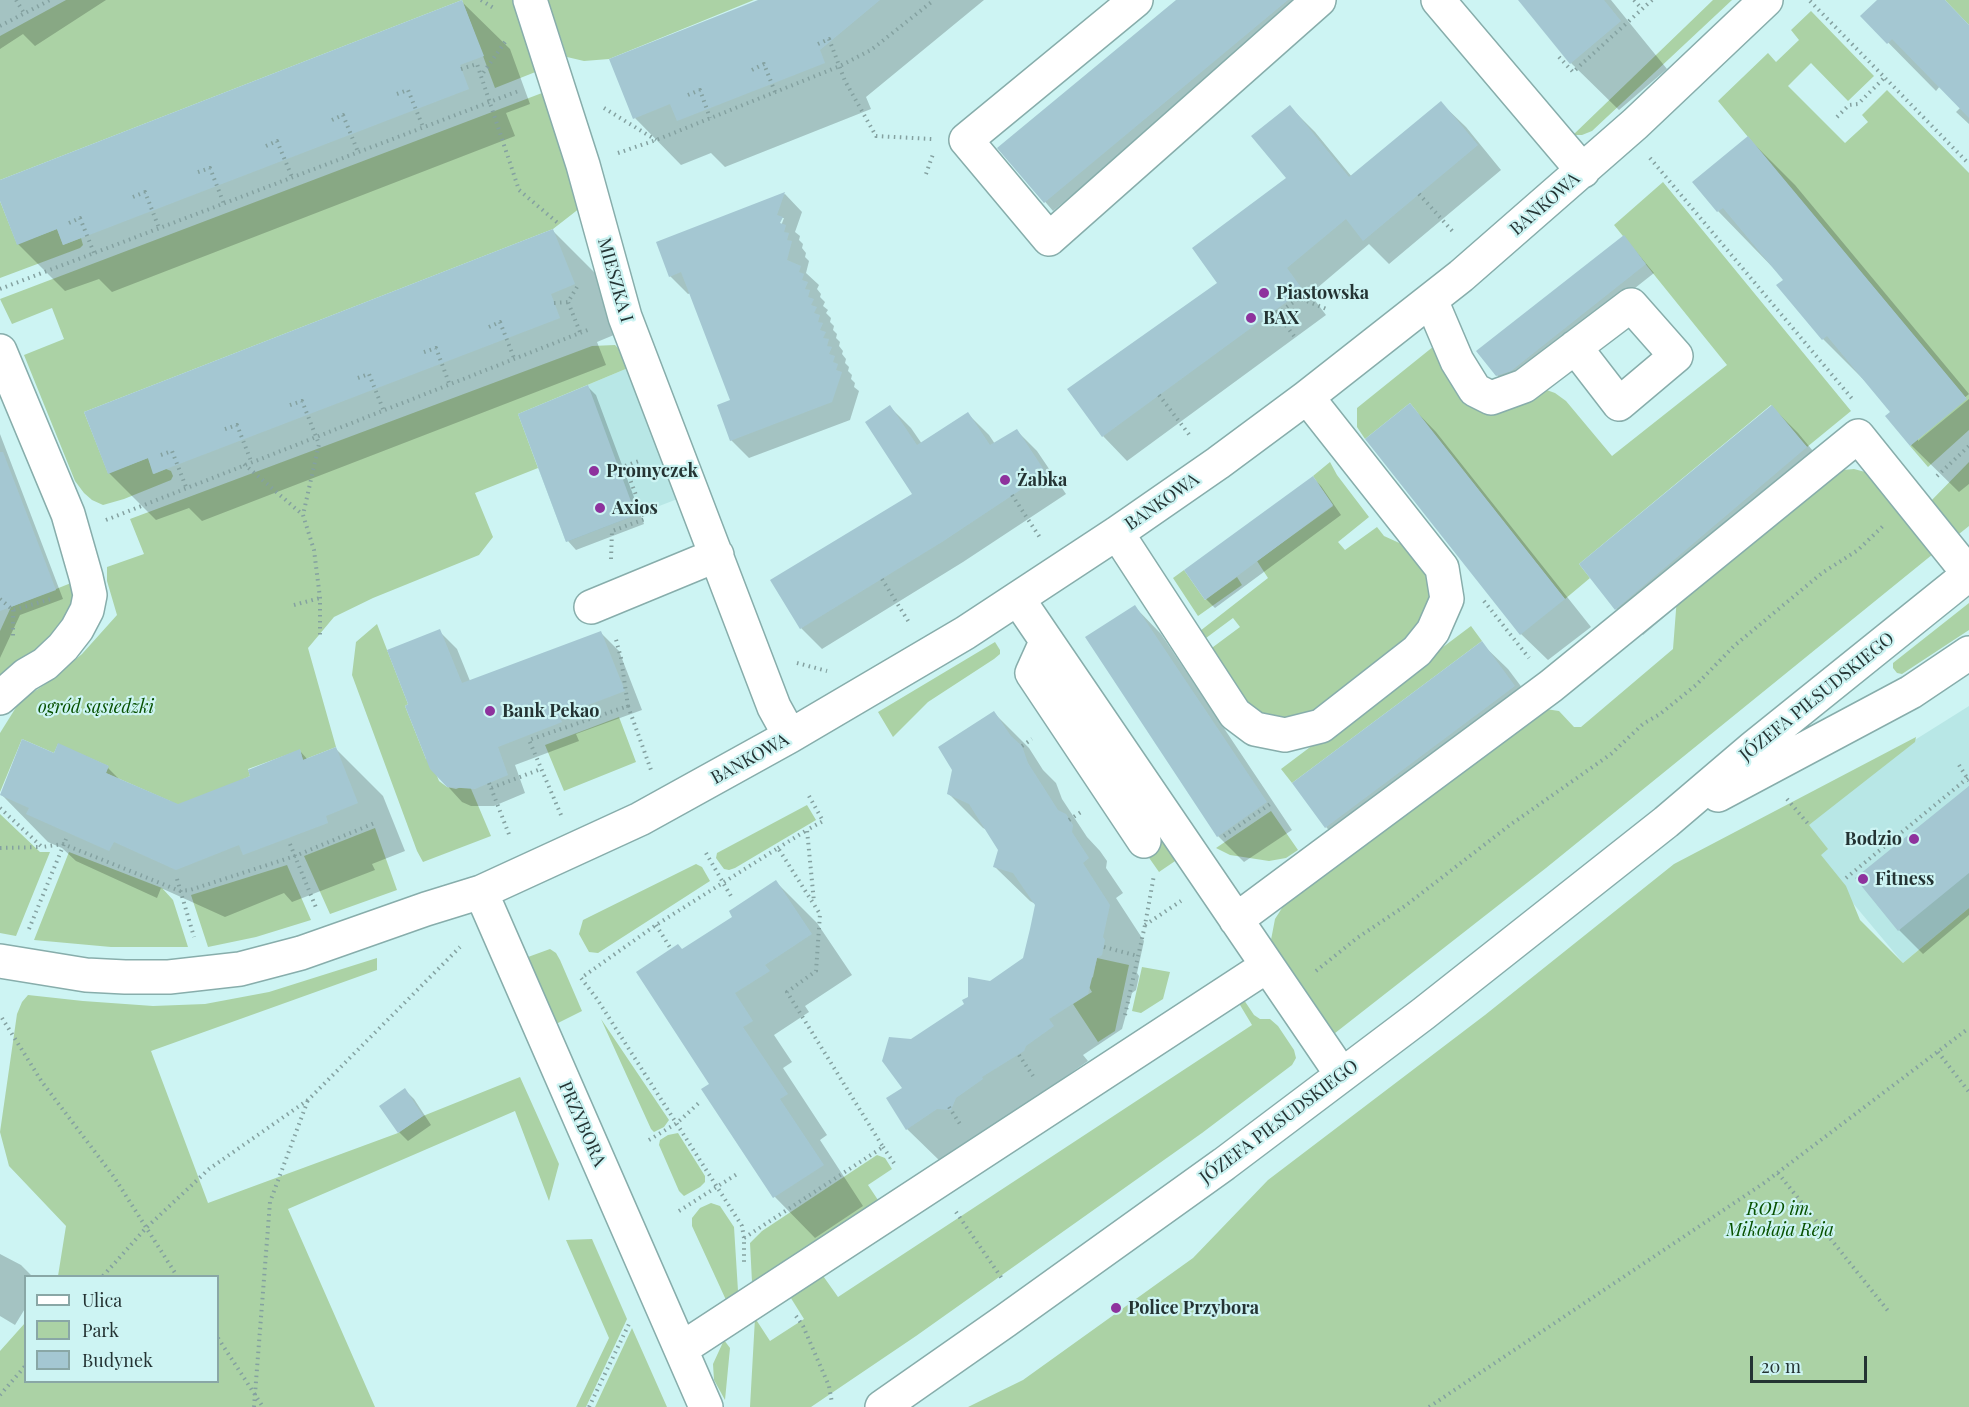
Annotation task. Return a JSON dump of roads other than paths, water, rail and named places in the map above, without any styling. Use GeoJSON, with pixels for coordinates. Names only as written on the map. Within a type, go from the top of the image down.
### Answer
{"type":"FeatureCollection","features":[{"type":"Feature","properties":{"kind":"street"},"geometry":{"type":"LineString","coordinates":[[1136,0],[966,140],[1049,239],[1319,0]]}},
{"type":"Feature","properties":{"kind":"street"},"geometry":{"type":"LineString","coordinates":[[1438,0],[1583,171]]}},
{"type":"Feature","properties":{"kind":"street","name":"BANKOWA"},"geometry":{"type":"LineString","coordinates":[[480,892],[640,819],[790,736],[910,666],[1018,599],[1117,533],[1307,398],[1431,300],[1583,171],[1766,0]]}},
{"type":"Feature","properties":{"kind":"street","name":"MIESZKA I"},"geometry":{"type":"LineString","coordinates":[[531,1],[583,165],[625,316],[774,707],[790,736]]}},
{"type":"Feature","properties":{"kind":"street"},"geometry":{"type":"LineString","coordinates":[[1431,300],[1457,361],[1475,390],[1491,398],[1524,386],[1575,347]]}},
{"type":"Feature","properties":{"kind":"street"},"geometry":{"type":"LineString","coordinates":[[0,351],[68,514],[90,595],[87,610],[77,629],[63,647],[45,664],[26,675],[0,698]]}},
{"type":"Feature","properties":{"kind":"street"},"geometry":{"type":"LineString","coordinates":[[1117,533],[1235,714],[1255,729],[1285,735],[1321,726],[1417,651],[1433,631],[1447,599],[1443,568],[1307,398]]}},
{"type":"Feature","properties":{"kind":"street"},"geometry":{"type":"LineString","coordinates":[[1236,920],[1551,686],[1858,436],[1969,574]]}},
{"type":"Feature","properties":{"kind":"street"},"geometry":{"type":"LineString","coordinates":[[591,607],[717,555]]}},
{"type":"Feature","properties":{"kind":"street","name":"JÓZEFA PIŁSUDSKIEGO"},"geometry":{"type":"LineString","coordinates":[[882,1407],[1148,1219],[1342,1075],[1666,822],[1754,747],[1969,574]]}},
{"type":"Feature","properties":{"kind":"street"},"geometry":{"type":"LineString","coordinates":[[1018,599],[1342,1075]]}},
{"type":"Feature","properties":{"kind":"street"},"geometry":{"type":"LineString","coordinates":[[1047,642],[1032,673],[1144,841]]}},
{"type":"Feature","properties":{"kind":"street","name":"JÓZEFA PIŁSUDSKIEGO"},"geometry":{"type":"LineString","coordinates":[[1666,822],[1814,746],[1911,692],[1969,653]]}},
{"type":"Feature","properties":{"kind":"street"},"geometry":{"type":"LineString","coordinates":[[9,963],[86,975],[125,977],[169,977],[240,969],[301,953],[480,892]]}},
{"type":"Feature","properties":{"kind":"street","name":"PRZYBORA"},"geometry":{"type":"LineString","coordinates":[[480,892],[706,1407]]}},
{"type":"Feature","properties":{"kind":"street"},"geometry":{"type":"LineString","coordinates":[[681,1349],[1268,966]]}},
{"type":"Feature","properties":{"kind":"place","name":"Piastowska"},"geometry":{"type":"Point","coordinates":[1264,293]}},
{"type":"Feature","properties":{"kind":"place","name":"BAX"},"geometry":{"type":"Point","coordinates":[1251,318]}},
{"type":"Feature","properties":{"kind":"place","name":"Promyczek"},"geometry":{"type":"Point","coordinates":[594,471]}},
{"type":"Feature","properties":{"kind":"place","name":"Żabka"},"geometry":{"type":"Point","coordinates":[1005,480]}},
{"type":"Feature","properties":{"kind":"place","name":"Axios"},"geometry":{"type":"Point","coordinates":[600,508]}},
{"type":"Feature","properties":{"kind":"place","name":"Bank Pekao"},"geometry":{"type":"Point","coordinates":[490,711]}},
{"type":"Feature","properties":{"kind":"place","name":"Bodzio"},"geometry":{"type":"Point","coordinates":[1914,839]}},
{"type":"Feature","properties":{"kind":"place","name":"Fitness"},"geometry":{"type":"Point","coordinates":[1863,879]}},
{"type":"Feature","properties":{"kind":"place","name":"Police Przybora"},"geometry":{"type":"Point","coordinates":[1116,1308]}},
{"type":"Feature","properties":{"kind":"park label","name":"ogród sąsiedzki"},"geometry":{"type":"Point","coordinates":[96,707]}},
{"type":"Feature","properties":{"kind":"park label","name":"ROD im. Mikołaja Reja"},"geometry":{"type":"Point","coordinates":[1780,1219]}}]}
